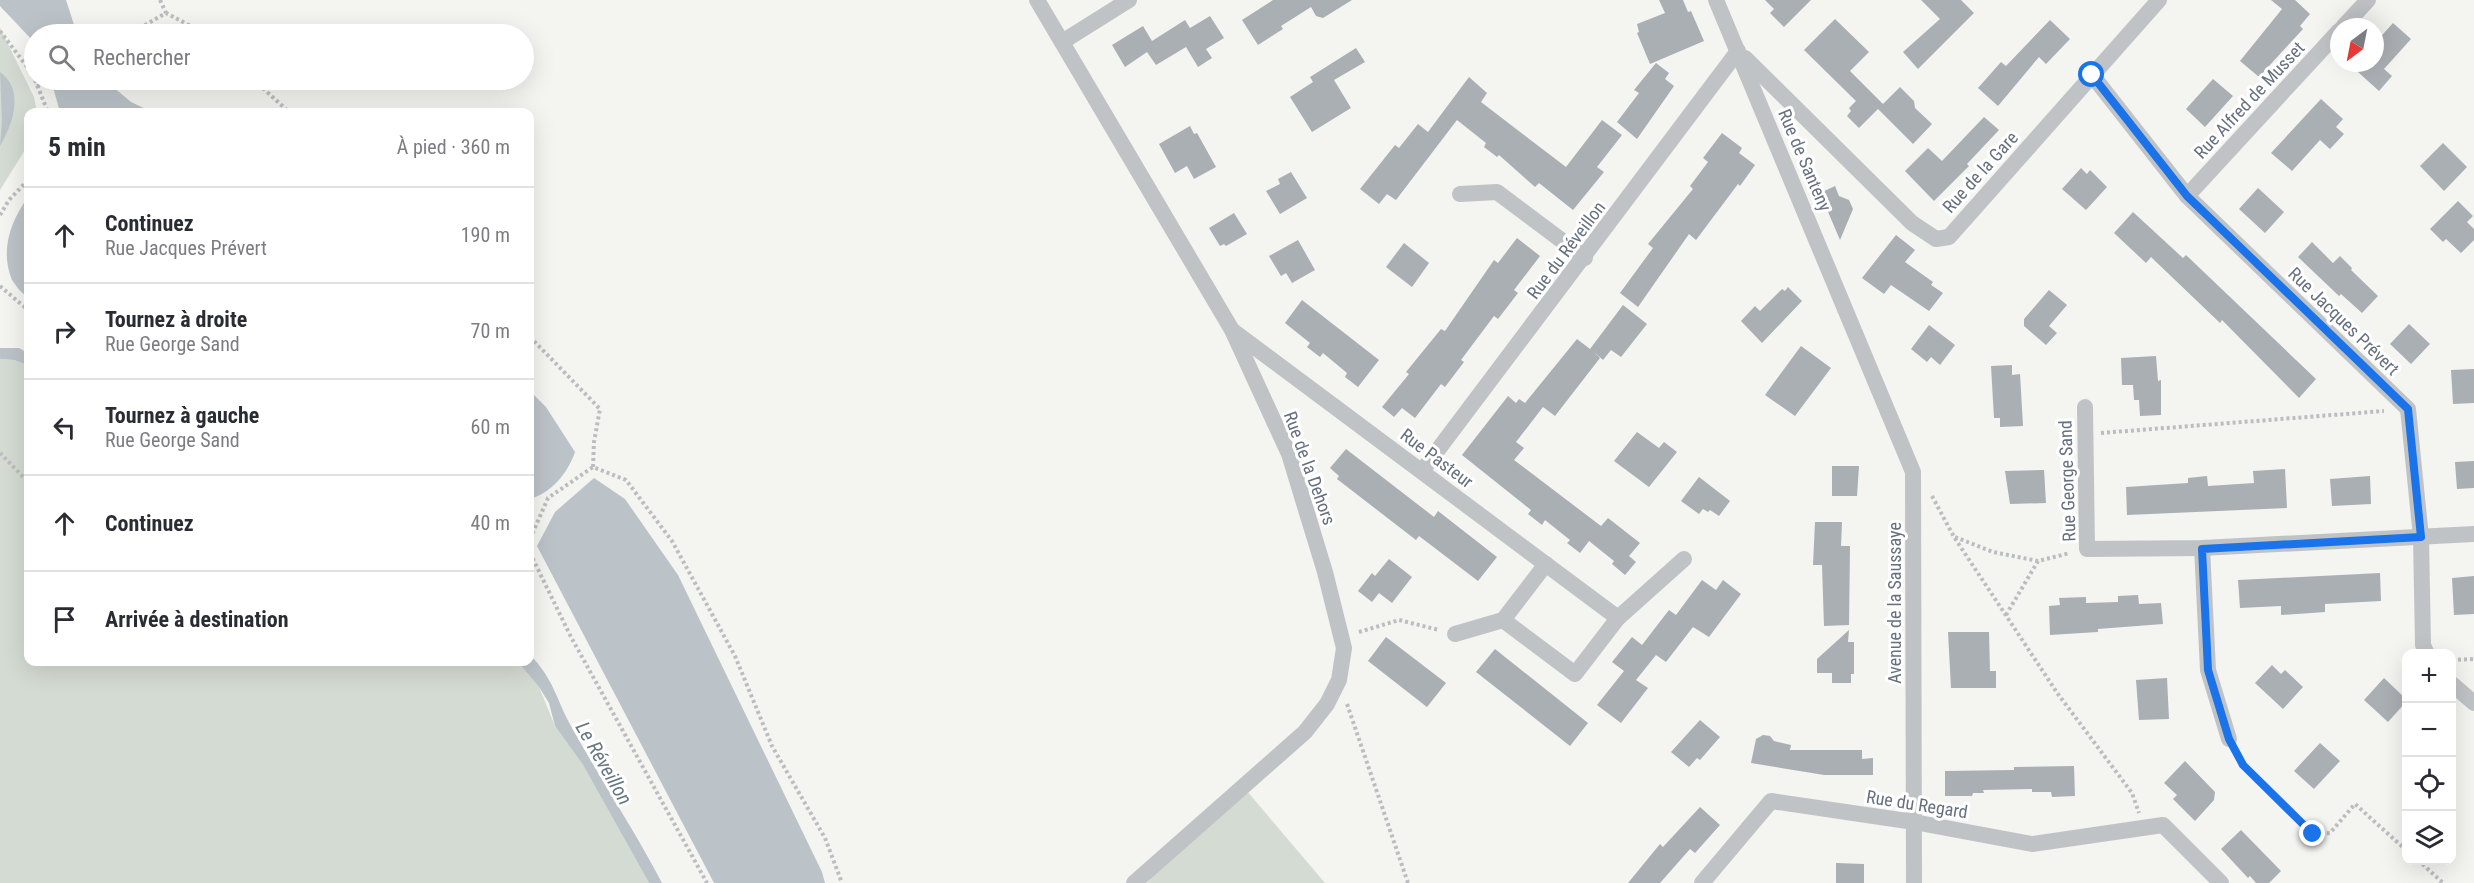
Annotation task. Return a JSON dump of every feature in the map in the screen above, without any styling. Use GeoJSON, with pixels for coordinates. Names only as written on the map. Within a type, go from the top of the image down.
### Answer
{"type":"FeatureCollection","features":[{"type":"Feature","properties":{"kind":"street","name":"Rue de la Dehors"},"geometry":{"type":"LineString","coordinates":[[1037,0],[1232,330],[1288,454],[1325,573],[1344,648],[1339,680],[1327,704],[1305,732],[1134,883]]}},
{"type":"Feature","properties":{"kind":"street"},"geometry":{"type":"LineString","coordinates":[[1062,42],[1129,0]]}},
{"type":"Feature","properties":{"kind":"street","name":"Rue de Santeny"},"geometry":{"type":"LineString","coordinates":[[1716,0],[1857,334]]}},
{"type":"Feature","properties":{"kind":"street","name":"Rue de la Gare"},"geometry":{"type":"LineString","coordinates":[[1738,51],[1912,223],[1936,239],[1949,237],[2159,0]]}},
{"type":"Feature","properties":{"kind":"street"},"geometry":{"type":"LineString","coordinates":[[2351,18],[2368,0]]}},
{"type":"Feature","properties":{"kind":"street","name":"Rue Alfred de Musset"},"geometry":{"type":"LineString","coordinates":[[2187,196],[2330,41]]}},
{"type":"Feature","properties":{"kind":"street","name":"Rue du Réveillon"},"geometry":{"type":"LineString","coordinates":[[1422,471],[1585,258],[1738,51]]}},
{"type":"Feature","properties":{"kind":"street","name":"Rue Jacques Prévert"},"geometry":{"type":"LineString","coordinates":[[2092,75],[2187,196],[2408,409]]}},
{"type":"Feature","properties":{"kind":"street"},"geometry":{"type":"LineString","coordinates":[[1460,194],[1497,192],[1585,258]]}},
{"type":"Feature","properties":{"kind":"street","name":"Rue Pasteur"},"geometry":{"type":"LineString","coordinates":[[1232,330],[1618,618]]}},
{"type":"Feature","properties":{"kind":"street","name":"Avenue de la Saussaye"},"geometry":{"type":"LineString","coordinates":[[1857,334],[1913,472],[1914,883]]}},
{"type":"Feature","properties":{"kind":"street","name":"Rue George Sand"},"geometry":{"type":"LineString","coordinates":[[2085,407],[2087,549],[2202,549],[2474,534]]}},
{"type":"Feature","properties":{"kind":"street"},"geometry":{"type":"LineString","coordinates":[[2408,409],[2421,537],[2425,649]]}},
{"type":"Feature","properties":{"kind":"street"},"geometry":{"type":"LineString","coordinates":[[2202,549],[2208,670],[2229,739]]}},
{"type":"Feature","properties":{"kind":"street"},"geometry":{"type":"LineString","coordinates":[[1503,620],[1575,674],[1618,618],[1684,559]]}},
{"type":"Feature","properties":{"kind":"street"},"geometry":{"type":"LineString","coordinates":[[1455,634],[1503,620],[1546,564]]}},
{"type":"Feature","properties":{"kind":"street"},"geometry":{"type":"LineString","coordinates":[[2456,688],[2474,704]]}},
{"type":"Feature","properties":{"kind":"street","name":"Rue du Regard"},"geometry":{"type":"LineString","coordinates":[[1702,883],[1771,801],[1914,822],[2032,844],[2163,825],[2221,883]]}},
{"type":"Feature","properties":{"kind":"path"},"geometry":{"type":"LineString","coordinates":[[160,0],[166,13],[187,24]]}},
{"type":"Feature","properties":{"kind":"path"},"geometry":{"type":"LineString","coordinates":[[147,24],[166,13]]}},
{"type":"Feature","properties":{"kind":"path"},"geometry":{"type":"LineString","coordinates":[[0,30],[24,63]]}},
{"type":"Feature","properties":{"kind":"path"},"geometry":{"type":"LineString","coordinates":[[39,90],[46,108]]}},
{"type":"Feature","properties":{"kind":"path"},"geometry":{"type":"LineString","coordinates":[[265,90],[285,108]]}},
{"type":"Feature","properties":{"kind":"path"},"geometry":{"type":"LineString","coordinates":[[0,215],[9,200],[24,184]]}},
{"type":"Feature","properties":{"kind":"path"},"geometry":{"type":"LineString","coordinates":[[0,286],[24,307]]}},
{"type":"Feature","properties":{"kind":"path"},"geometry":{"type":"LineString","coordinates":[[534,341],[600,409],[594,442],[593,467]]}},
{"type":"Feature","properties":{"kind":"path"},"geometry":{"type":"LineString","coordinates":[[2085,434],[2408,409]]}},
{"type":"Feature","properties":{"kind":"path"},"geometry":{"type":"LineString","coordinates":[[0,453],[24,478]]}},
{"type":"Feature","properties":{"kind":"path"},"geometry":{"type":"LineString","coordinates":[[534,530],[548,498],[593,467]]}},
{"type":"Feature","properties":{"kind":"path"},"geometry":{"type":"LineString","coordinates":[[593,467],[626,480],[672,541],[735,656],[772,746],[825,838],[842,883]]}},
{"type":"Feature","properties":{"kind":"path"},"geometry":{"type":"LineString","coordinates":[[1913,472],[1930,493],[1954,537],[2058,694],[2132,793],[2144,828]]}},
{"type":"Feature","properties":{"kind":"path"},"geometry":{"type":"LineString","coordinates":[[1954,537],[1993,552],[2038,561],[2087,549]]}},
{"type":"Feature","properties":{"kind":"path"},"geometry":{"type":"LineString","coordinates":[[534,561],[566,628],[707,883]]}},
{"type":"Feature","properties":{"kind":"path"},"geometry":{"type":"LineString","coordinates":[[2006,615],[2038,561]]}},
{"type":"Feature","properties":{"kind":"path"},"geometry":{"type":"LineString","coordinates":[[1341,637],[1399,620],[1455,634]]}},
{"type":"Feature","properties":{"kind":"path"},"geometry":{"type":"LineString","coordinates":[[2456,660],[2474,659]]}},
{"type":"Feature","properties":{"kind":"path"},"geometry":{"type":"LineString","coordinates":[[1339,680],[1408,883]]}},
{"type":"Feature","properties":{"kind":"path"},"geometry":{"type":"LineString","coordinates":[[2229,739],[2243,765],[2313,834],[2330,832],[2355,804],[2402,846]]}},
{"type":"Feature","properties":{"kind":"path"},"geometry":{"type":"LineString","coordinates":[[2423,865],[2443,883]]}},
{"type":"Feature","properties":{"kind":"shaded area"},"geometry":{"type":"Polygon","coordinates":[[[0,0],[66,0],[74,24],[24,24],[24,31],[0,6],[0,0]]]}},
{"type":"Feature","properties":{"kind":"shaded area"},"geometry":{"type":"Polygon","coordinates":[[[0,28],[24,77],[24,90],[31,90],[36,108],[24,108],[24,151],[0,190],[0,28]]]}},
{"type":"Feature","properties":{"kind":"shaded area"},"geometry":{"type":"Polygon","coordinates":[[[0,72],[8,79],[12,88],[14,108],[9,128],[0,146],[2,120],[0,72]]]}},
{"type":"Feature","properties":{"kind":"shaded area"},"geometry":{"type":"Polygon","coordinates":[[[54,90],[117,90],[131,102],[144,108],[59,108],[54,90]]]}},
{"type":"Feature","properties":{"kind":"shaded area"},"geometry":{"type":"Polygon","coordinates":[[[24,204],[24,294],[12,280],[7,258],[9,237],[16,216],[24,204]]]}},
{"type":"Feature","properties":{"kind":"shaded area"},"geometry":{"type":"Polygon","coordinates":[[[0,348],[19,348],[24,351],[24,364],[0,359],[0,348]]]}},
{"type":"Feature","properties":{"kind":"shaded area"},"geometry":{"type":"Polygon","coordinates":[[[0,359],[24,364],[24,666],[521,666],[539,687],[555,726],[583,765],[649,883],[0,883],[0,359]]]}},
{"type":"Feature","properties":{"kind":"shaded area"},"geometry":{"type":"Polygon","coordinates":[[[534,395],[546,407],[575,452],[558,481],[534,498],[534,395]]]}},
{"type":"Feature","properties":{"kind":"shaded area"},"geometry":{"type":"Polygon","coordinates":[[[594,478],[625,499],[678,575],[822,872],[825,883],[714,883],[537,546],[555,512],[594,478]]]}},
{"type":"Feature","properties":{"kind":"shaded area"},"geometry":{"type":"Polygon","coordinates":[[[534,660],[550,681],[571,726],[662,883],[649,883],[583,765],[555,726],[549,703],[521,666],[534,666],[534,660]]]}},
{"type":"Feature","properties":{"kind":"shaded area"},"geometry":{"type":"Polygon","coordinates":[[[1241,784],[1325,883],[1147,883],[1241,784]]]}},
{"type":"Feature","properties":{"kind":"building"},"geometry":{"type":"Polygon","coordinates":[[[1273,0],[1352,0],[1323,18],[1316,16],[1311,7],[1281,26],[1283,29],[1258,45],[1242,20],[1273,0]]]}},
{"type":"Feature","properties":{"kind":"building"},"geometry":{"type":"Polygon","coordinates":[[[1659,0],[1683,0],[1688,12],[1691,11],[1704,41],[1650,64],[1637,33],[1639,32],[1637,24],[1665,13],[1659,0]]]}},
{"type":"Feature","properties":{"kind":"building"},"geometry":{"type":"Polygon","coordinates":[[[1765,0],[1811,0],[1784,27],[1770,13],[1774,9],[1765,0]]]}},
{"type":"Feature","properties":{"kind":"building"},"geometry":{"type":"Polygon","coordinates":[[[1921,0],[1961,0],[1974,13],[1918,69],[1903,52],[1940,19],[1921,0]]]}},
{"type":"Feature","properties":{"kind":"building"},"geometry":{"type":"Polygon","coordinates":[[[2271,0],[2295,0],[2310,14],[2300,26],[2303,29],[2259,77],[2240,61],[2282,9],[2271,0]]]}},
{"type":"Feature","properties":{"kind":"building"},"geometry":{"type":"Polygon","coordinates":[[[1210,16],[1224,38],[1206,49],[1212,58],[1198,67],[1186,47],[1156,65],[1147,52],[1125,67],[1112,45],[1143,26],[1152,41],[1185,20],[1190,28],[1210,16]]]}},
{"type":"Feature","properties":{"kind":"building"},"geometry":{"type":"Polygon","coordinates":[[[1835,19],[1869,52],[1850,71],[1883,104],[1900,87],[1914,101],[1915,108],[1932,124],[1913,144],[1878,109],[1859,128],[1847,116],[1851,111],[1849,108],[1856,101],[1804,50],[1835,19]]]}},
{"type":"Feature","properties":{"kind":"building"},"geometry":{"type":"Polygon","coordinates":[[[2050,20],[2070,39],[2046,64],[2039,57],[1998,106],[1978,88],[2001,62],[2006,66],[2050,20]]]}},
{"type":"Feature","properties":{"kind":"building"},"geometry":{"type":"Polygon","coordinates":[[[2393,23],[2411,39],[2384,69],[2384,33],[2393,23]]]}},
{"type":"Feature","properties":{"kind":"building"},"geometry":{"type":"Polygon","coordinates":[[[1356,48],[1365,62],[1334,80],[1351,108],[1312,132],[1290,97],[1313,82],[1310,77],[1356,48]]]}},
{"type":"Feature","properties":{"kind":"building"},"geometry":{"type":"Polygon","coordinates":[[[1656,63],[1669,73],[1665,79],[1674,86],[1637,139],[1617,122],[1639,93],[1634,90],[1656,63]]]}},
{"type":"Feature","properties":{"kind":"building"},"geometry":{"type":"Polygon","coordinates":[[[2384,69],[2392,76],[2379,91],[2358,72],[2384,72],[2384,69]]]}},
{"type":"Feature","properties":{"kind":"building"},"geometry":{"type":"Polygon","coordinates":[[[1469,77],[1487,93],[1481,102],[1566,167],[1602,120],[1622,135],[1597,167],[1604,172],[1573,210],[1539,183],[1535,187],[1499,155],[1497,157],[1484,147],[1486,143],[1457,120],[1396,200],[1387,194],[1379,204],[1360,189],[1395,145],[1399,148],[1418,124],[1428,132],[1469,77]]]}},
{"type":"Feature","properties":{"kind":"building"},"geometry":{"type":"Polygon","coordinates":[[[2213,79],[2233,96],[2205,127],[2186,109],[2213,79]]]}},
{"type":"Feature","properties":{"kind":"building"},"geometry":{"type":"Polygon","coordinates":[[[2321,99],[2343,119],[2336,127],[2344,134],[2330,149],[2320,140],[2292,171],[2271,153],[2321,99]]]}},
{"type":"Feature","properties":{"kind":"building"},"geometry":{"type":"Polygon","coordinates":[[[1984,117],[1999,130],[1967,164],[1969,166],[1934,201],[1905,171],[1928,148],[1942,161],[1984,117]]]}},
{"type":"Feature","properties":{"kind":"building"},"geometry":{"type":"Polygon","coordinates":[[[1190,126],[1194,134],[1197,133],[1216,167],[1194,179],[1187,166],[1175,173],[1159,144],[1190,126]]]}},
{"type":"Feature","properties":{"kind":"building"},"geometry":{"type":"Polygon","coordinates":[[[1722,133],[1742,148],[1739,153],[1755,165],[1696,240],[1689,234],[1638,307],[1620,293],[1653,248],[1648,244],[1693,189],[1690,186],[1708,162],[1703,158],[1722,133]]]}},
{"type":"Feature","properties":{"kind":"building"},"geometry":{"type":"Polygon","coordinates":[[[2443,143],[2467,167],[2444,191],[2420,166],[2443,143]]]}},
{"type":"Feature","properties":{"kind":"building"},"geometry":{"type":"Polygon","coordinates":[[[2081,168],[2087,174],[2090,170],[2107,187],[2086,210],[2062,189],[2081,168]]]}},
{"type":"Feature","properties":{"kind":"building"},"geometry":{"type":"Polygon","coordinates":[[[1291,172],[1307,198],[1280,214],[1266,191],[1280,184],[1278,179],[1291,172]]]}},
{"type":"Feature","properties":{"kind":"building"},"geometry":{"type":"Polygon","coordinates":[[[1835,186],[1839,196],[1849,200],[1853,209],[1840,240],[1820,193],[1835,186]]]}},
{"type":"Feature","properties":{"kind":"building"},"geometry":{"type":"Polygon","coordinates":[[[2258,188],[2284,212],[2265,233],[2239,209],[2258,188]]]}},
{"type":"Feature","properties":{"kind":"building"},"geometry":{"type":"Polygon","coordinates":[[[2458,201],[2473,216],[2467,222],[2474,229],[2474,240],[2461,253],[2446,239],[2443,242],[2430,229],[2458,201]]]}},
{"type":"Feature","properties":{"kind":"building"},"geometry":{"type":"Polygon","coordinates":[[[2133,212],[2183,258],[2186,255],[2316,379],[2299,398],[2222,320],[2220,323],[2151,257],[2146,263],[2114,233],[2133,212]]]}},
{"type":"Feature","properties":{"kind":"building"},"geometry":{"type":"Polygon","coordinates":[[[1234,213],[1247,234],[1226,246],[1224,244],[1220,246],[1209,228],[1234,213]]]}},
{"type":"Feature","properties":{"kind":"building"},"geometry":{"type":"Polygon","coordinates":[[[1896,235],[1915,250],[1905,262],[1933,282],[1931,285],[1943,293],[1929,311],[1891,285],[1884,294],[1862,278],[1896,235]]]}},
{"type":"Feature","properties":{"kind":"building"},"geometry":{"type":"Polygon","coordinates":[[[1517,238],[1540,256],[1514,290],[1518,293],[1498,319],[1494,316],[1461,360],[1464,362],[1445,387],[1441,384],[1415,418],[1402,408],[1394,417],[1382,407],[1409,374],[1406,372],[1441,329],[1445,331],[1494,260],[1498,263],[1517,238]]]}},
{"type":"Feature","properties":{"kind":"building"},"geometry":{"type":"Polygon","coordinates":[[[1298,240],[1315,270],[1292,283],[1286,273],[1281,276],[1269,256],[1298,240]]]}},
{"type":"Feature","properties":{"kind":"building"},"geometry":{"type":"Polygon","coordinates":[[[2312,242],[2333,263],[2340,256],[2378,296],[2362,313],[2341,294],[2339,296],[2298,257],[2312,242]]]}},
{"type":"Feature","properties":{"kind":"building"},"geometry":{"type":"Polygon","coordinates":[[[1404,243],[1429,263],[1412,287],[1386,267],[1404,243]]]}},
{"type":"Feature","properties":{"kind":"building"},"geometry":{"type":"Polygon","coordinates":[[[1788,287],[1802,301],[1762,343],[1741,321],[1755,306],[1760,311],[1782,289],[1785,291],[1788,287]]]}},
{"type":"Feature","properties":{"kind":"building"},"geometry":{"type":"Polygon","coordinates":[[[2049,290],[2067,305],[2049,326],[2057,333],[2046,345],[2024,326],[2024,319],[2049,290]]]}},
{"type":"Feature","properties":{"kind":"building"},"geometry":{"type":"Polygon","coordinates":[[[1302,300],[1379,360],[1358,387],[1345,377],[1347,373],[1323,353],[1320,357],[1307,347],[1310,343],[1285,323],[1302,300]]]}},
{"type":"Feature","properties":{"kind":"building"},"geometry":{"type":"Polygon","coordinates":[[[1623,305],[1647,324],[1621,357],[1611,350],[1603,360],[1594,352],[1600,358],[1555,416],[1543,407],[1516,442],[1524,448],[1514,460],[1601,526],[1608,518],[1640,543],[1629,556],[1636,562],[1625,575],[1612,564],[1614,561],[1589,541],[1580,553],[1567,543],[1570,540],[1545,520],[1542,525],[1528,514],[1531,510],[1462,455],[1508,396],[1516,403],[1519,399],[1525,403],[1577,339],[1590,349],[1623,305]]]}},
{"type":"Feature","properties":{"kind":"building"},"geometry":{"type":"Polygon","coordinates":[[[2409,324],[2430,344],[2411,364],[2390,344],[2409,324]]]}},
{"type":"Feature","properties":{"kind":"building"},"geometry":{"type":"Polygon","coordinates":[[[1929,325],[1955,345],[1940,365],[1931,357],[1927,362],[1911,349],[1929,325]]]}},
{"type":"Feature","properties":{"kind":"building"},"geometry":{"type":"Polygon","coordinates":[[[1801,346],[1831,368],[1795,416],[1765,395],[1801,346]]]}},
{"type":"Feature","properties":{"kind":"building"},"geometry":{"type":"Polygon","coordinates":[[[2156,356],[2158,381],[2161,380],[2161,415],[2140,416],[2139,400],[2134,400],[2133,385],[2122,385],[2121,358],[2156,356]]]}},
{"type":"Feature","properties":{"kind":"building"},"geometry":{"type":"Polygon","coordinates":[[[2012,365],[2012,375],[2020,374],[2023,426],[2000,427],[2000,418],[1994,418],[1991,366],[2012,365]]]}},
{"type":"Feature","properties":{"kind":"building"},"geometry":{"type":"Polygon","coordinates":[[[2474,369],[2474,403],[2453,404],[2451,370],[2474,369]]]}},
{"type":"Feature","properties":{"kind":"building"},"geometry":{"type":"Polygon","coordinates":[[[1637,432],[1659,448],[1664,442],[1677,452],[1649,487],[1614,461],[1637,432]]]}},
{"type":"Feature","properties":{"kind":"building"},"geometry":{"type":"Polygon","coordinates":[[[1346,449],[1434,517],[1438,511],[1497,557],[1478,581],[1419,536],[1416,540],[1337,479],[1339,476],[1330,468],[1346,449]]]}},
{"type":"Feature","properties":{"kind":"building"},"geometry":{"type":"Polygon","coordinates":[[[2474,461],[2474,488],[2457,489],[2455,462],[2474,461]]]}},
{"type":"Feature","properties":{"kind":"building"},"geometry":{"type":"Polygon","coordinates":[[[1832,466],[1859,466],[1857,496],[1832,496],[1832,466]]]}},
{"type":"Feature","properties":{"kind":"building"},"geometry":{"type":"Polygon","coordinates":[[[2285,469],[2287,508],[2127,515],[2126,487],[2188,483],[2188,478],[2207,476],[2208,486],[2254,483],[2253,471],[2285,469]]]}},
{"type":"Feature","properties":{"kind":"building"},"geometry":{"type":"Polygon","coordinates":[[[2044,470],[2046,503],[2010,504],[2005,471],[2044,470]]]}},
{"type":"Feature","properties":{"kind":"building"},"geometry":{"type":"Polygon","coordinates":[[[2370,476],[2371,504],[2332,506],[2330,479],[2370,476]]]}},
{"type":"Feature","properties":{"kind":"building"},"geometry":{"type":"Polygon","coordinates":[[[1699,477],[1730,501],[1719,516],[1710,510],[1708,512],[1703,509],[1699,514],[1681,501],[1699,477]]]}},
{"type":"Feature","properties":{"kind":"building"},"geometry":{"type":"Polygon","coordinates":[[[1815,522],[1842,522],[1841,546],[1850,546],[1849,625],[1824,626],[1822,565],[1813,565],[1815,522]]]}},
{"type":"Feature","properties":{"kind":"building"},"geometry":{"type":"Polygon","coordinates":[[[1389,559],[1412,577],[1392,603],[1379,593],[1372,602],[1358,591],[1372,573],[1375,576],[1389,559]]]}},
{"type":"Feature","properties":{"kind":"building"},"geometry":{"type":"Polygon","coordinates":[[[2380,573],[2381,601],[2325,604],[2325,612],[2281,615],[2281,606],[2240,608],[2238,580],[2380,573]]]}},
{"type":"Feature","properties":{"kind":"building"},"geometry":{"type":"Polygon","coordinates":[[[2474,576],[2474,614],[2454,615],[2452,578],[2474,576]]]}},
{"type":"Feature","properties":{"kind":"building"},"geometry":{"type":"Polygon","coordinates":[[[1702,580],[1716,590],[1723,580],[1741,594],[1709,637],[1693,627],[1666,662],[1656,655],[1636,680],[1648,688],[1621,723],[1597,705],[1624,671],[1612,662],[1632,637],[1642,645],[1669,610],[1676,615],[1702,580]]]}},
{"type":"Feature","properties":{"kind":"building"},"geometry":{"type":"Polygon","coordinates":[[[2138,595],[2139,604],[2161,603],[2163,624],[2050,635],[2049,606],[2060,605],[2059,598],[2086,597],[2086,603],[2118,602],[2118,596],[2138,595]]]}},
{"type":"Feature","properties":{"kind":"building"},"geometry":{"type":"Polygon","coordinates":[[[1849,630],[1848,642],[1854,642],[1854,674],[1851,674],[1851,683],[1832,683],[1832,673],[1817,673],[1817,659],[1849,630]]]}},
{"type":"Feature","properties":{"kind":"building"},"geometry":{"type":"Polygon","coordinates":[[[1948,632],[1989,632],[1990,671],[1996,671],[1996,688],[1951,688],[1948,632]]]}},
{"type":"Feature","properties":{"kind":"building"},"geometry":{"type":"Polygon","coordinates":[[[1386,637],[1446,683],[1427,707],[1368,661],[1386,637]]]}},
{"type":"Feature","properties":{"kind":"building"},"geometry":{"type":"Polygon","coordinates":[[[1495,649],[1588,723],[1570,746],[1476,672],[1495,649]]]}},
{"type":"Feature","properties":{"kind":"building"},"geometry":{"type":"Polygon","coordinates":[[[2272,665],[2281,674],[2285,670],[2303,687],[2283,709],[2255,683],[2272,665]]]}},
{"type":"Feature","properties":{"kind":"building"},"geometry":{"type":"Polygon","coordinates":[[[2167,678],[2169,719],[2139,720],[2136,680],[2167,678]]]}},
{"type":"Feature","properties":{"kind":"building"},"geometry":{"type":"Polygon","coordinates":[[[2384,678],[2402,695],[2402,706],[2388,722],[2364,700],[2384,678]]]}},
{"type":"Feature","properties":{"kind":"building"},"geometry":{"type":"Polygon","coordinates":[[[1700,720],[1720,737],[1700,760],[1697,758],[1689,767],[1671,752],[1700,720]]]}},
{"type":"Feature","properties":{"kind":"building"},"geometry":{"type":"Polygon","coordinates":[[[1763,735],[1770,736],[1774,741],[1791,745],[1790,750],[1862,750],[1862,759],[1873,758],[1873,775],[1824,775],[1751,763],[1756,739],[1763,735]]]}},
{"type":"Feature","properties":{"kind":"building"},"geometry":{"type":"Polygon","coordinates":[[[2320,743],[2340,761],[2314,789],[2294,771],[2320,743]]]}},
{"type":"Feature","properties":{"kind":"building"},"geometry":{"type":"Polygon","coordinates":[[[2185,761],[2215,792],[2214,800],[2195,821],[2173,799],[2177,795],[2164,783],[2185,761]]]}},
{"type":"Feature","properties":{"kind":"building"},"geometry":{"type":"Polygon","coordinates":[[[2074,766],[2075,796],[2052,797],[2051,792],[2032,792],[2032,789],[1983,790],[1984,793],[1973,793],[1972,796],[1945,796],[1945,771],[2074,766]]]}},
{"type":"Feature","properties":{"kind":"building"},"geometry":{"type":"Polygon","coordinates":[[[1700,807],[1720,825],[1695,853],[1690,849],[1660,883],[1628,883],[1660,844],[1663,847],[1700,807]]]}},
{"type":"Feature","properties":{"kind":"building"},"geometry":{"type":"Polygon","coordinates":[[[2241,830],[2281,871],[2269,883],[2256,883],[2250,876],[2248,878],[2221,849],[2241,830]]]}},
{"type":"Feature","properties":{"kind":"building"},"geometry":{"type":"Polygon","coordinates":[[[1836,863],[1864,864],[1864,883],[1836,883],[1836,863]]]}},
{"type":"Feature","properties":{"kind":"route"},"geometry":{"type":"LineString","coordinates":[[2092,75],[2187,196],[2408,409],[2421,537],[2202,549],[2208,670],[2229,739],[2243,765],[2313,834]]}},
{"type":"Feature","properties":{"kind":"water label","name":"Le Réveillon"},"geometry":{"type":"Point","coordinates":[604,763]}}]}
